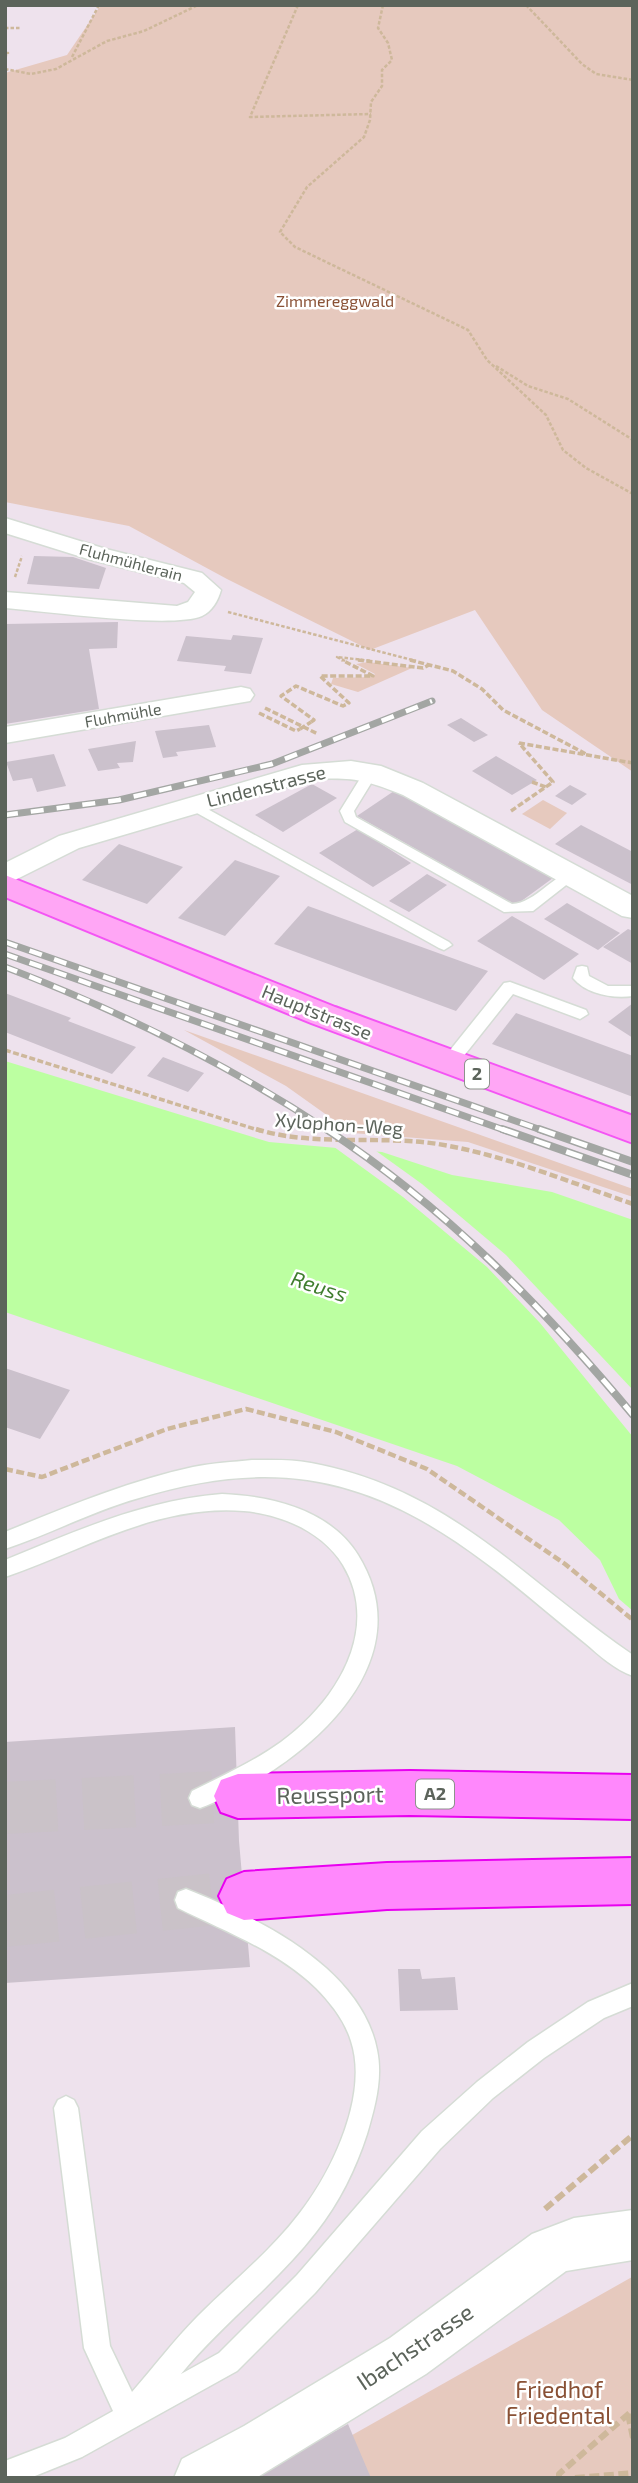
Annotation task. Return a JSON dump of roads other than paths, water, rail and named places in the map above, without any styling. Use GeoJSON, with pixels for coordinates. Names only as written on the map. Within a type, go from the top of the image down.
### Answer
{"type":"FeatureCollection","features":[{"type":"Feature","properties":{"kind":"highway","name":"Reussport"},"geometry":{"type":"LineString","coordinates":[[219,1797],[410,1793],[633,1797]]}},
{"type":"Feature","properties":{"kind":"highway"},"geometry":{"type":"LineString","coordinates":[[244,1896],[387,1886],[633,1881]]}},
{"type":"Feature","properties":{"kind":"main road","name":"Hauptstrasse"},"geometry":{"type":"LineString","coordinates":[[5,885],[133,940],[449,1063],[633,1130]]}},
{"type":"Feature","properties":{"kind":"street","name":"Fluhmühlerain"},"geometry":{"type":"LineString","coordinates":[[5,525],[152,570],[192,578],[208,590],[202,604],[194,610],[177,614],[8,592]]}},
{"type":"Feature","properties":{"kind":"street","name":"Fluhmühle"},"geometry":{"type":"LineString","coordinates":[[5,735],[241,695]]}},
{"type":"Feature","properties":{"kind":"street","name":"Lindenstrasse"},"geometry":{"type":"LineString","coordinates":[[5,876],[28,861],[69,842],[205,801],[313,771],[334,768],[371,772],[440,801],[633,909]]}},
{"type":"Feature","properties":{"kind":"street","name":"Ibachstrasse"},"geometry":{"type":"LineString","coordinates":[[201,2478],[262,2445],[408,2356],[550,2252],[574,2243],[633,2235]]}},
{"type":"Feature","properties":{"kind":"lane"},"geometry":{"type":"LineString","coordinates":[[371,772],[347,811],[350,819],[509,909],[528,908],[572,875]]}},
{"type":"Feature","properties":{"kind":"lane"},"geometry":{"type":"LineString","coordinates":[[205,801],[444,945]]}},
{"type":"Feature","properties":{"kind":"lane"},"geometry":{"type":"LineString","coordinates":[[582,971],[581,978],[592,985],[613,993],[633,991]]}},
{"type":"Feature","properties":{"kind":"lane"},"geometry":{"type":"LineString","coordinates":[[449,1063],[510,987],[580,1014]]}},
{"type":"Feature","properties":{"kind":"lane"},"geometry":{"type":"LineString","coordinates":[[5,1541],[166,1479],[219,1468],[301,1468],[375,1489],[414,1505],[456,1531],[633,1667]]}},
{"type":"Feature","properties":{"kind":"lane"},"geometry":{"type":"LineString","coordinates":[[5,1569],[122,1521],[187,1506],[223,1502],[260,1504],[287,1512],[314,1524],[336,1542],[352,1560],[363,1585],[369,1613],[367,1641],[347,1679],[316,1724],[272,1761],[219,1797]]}},
{"type":"Feature","properties":{"kind":"lane"},"geometry":{"type":"LineString","coordinates":[[129,2416],[205,2327],[265,2270],[309,2222],[343,2165],[358,2125],[366,2090],[366,2052],[354,2020],[333,1990],[316,1973],[279,1948],[186,1900]]}},
{"type":"Feature","properties":{"kind":"lane"},"geometry":{"type":"LineString","coordinates":[[5,2474],[73,2448],[228,2362],[306,2284],[431,2140],[485,2090],[536,2050],[596,2010],[633,1994]]}},
{"type":"Feature","properties":{"kind":"lane"},"geometry":{"type":"LineString","coordinates":[[66,2108],[97,2348],[129,2416]]}},
{"type":"Feature","properties":{"kind":"water","name":"Reuss"},"geometry":{"type":"Polygon","coordinates":[[[5,1061],[269,1142],[382,1152],[452,1175],[552,1192],[633,1220],[633,1611],[619,1599],[600,1560],[559,1520],[457,1466],[5,1312],[5,1061]]]}},
{"type":"Feature","properties":{"kind":"tunnel"},"geometry":{"type":"LineString","coordinates":[[5,1808],[238,1796]]}},
{"type":"Feature","properties":{"kind":"tunnel"},"geometry":{"type":"LineString","coordinates":[[5,1921],[244,1896]]}},
{"type":"Feature","properties":{"kind":"railway"},"geometry":{"type":"LineString","coordinates":[[5,815],[119,800],[272,764],[432,701]]}},
{"type":"Feature","properties":{"kind":"railway"},"geometry":{"type":"LineString","coordinates":[[5,942],[544,1131]]}},
{"type":"Feature","properties":{"kind":"railway"},"geometry":{"type":"LineString","coordinates":[[5,954],[507,1131]]}},
{"type":"Feature","properties":{"kind":"railway"},"geometry":{"type":"LineString","coordinates":[[5,967],[172,1040],[251,1083],[328,1130]]}},
{"type":"Feature","properties":{"kind":"railway"},"geometry":{"type":"LineString","coordinates":[[502,1129],[633,1175]]}},
{"type":"Feature","properties":{"kind":"railway"},"geometry":{"type":"LineString","coordinates":[[539,1129],[633,1162]]}},
{"type":"Feature","properties":{"kind":"railway"},"geometry":{"type":"LineString","coordinates":[[328,1130],[412,1191],[452,1225],[528,1298],[633,1415]]}},
{"type":"Feature","properties":{"kind":"park label","name":"Zimmereggwald"},"geometry":{"type":"Point","coordinates":[335,301]}},
{"type":"Feature","properties":{"kind":"park label","name":"Friedhof Friedental"},"geometry":{"type":"Point","coordinates":[559,2403]}}]}
